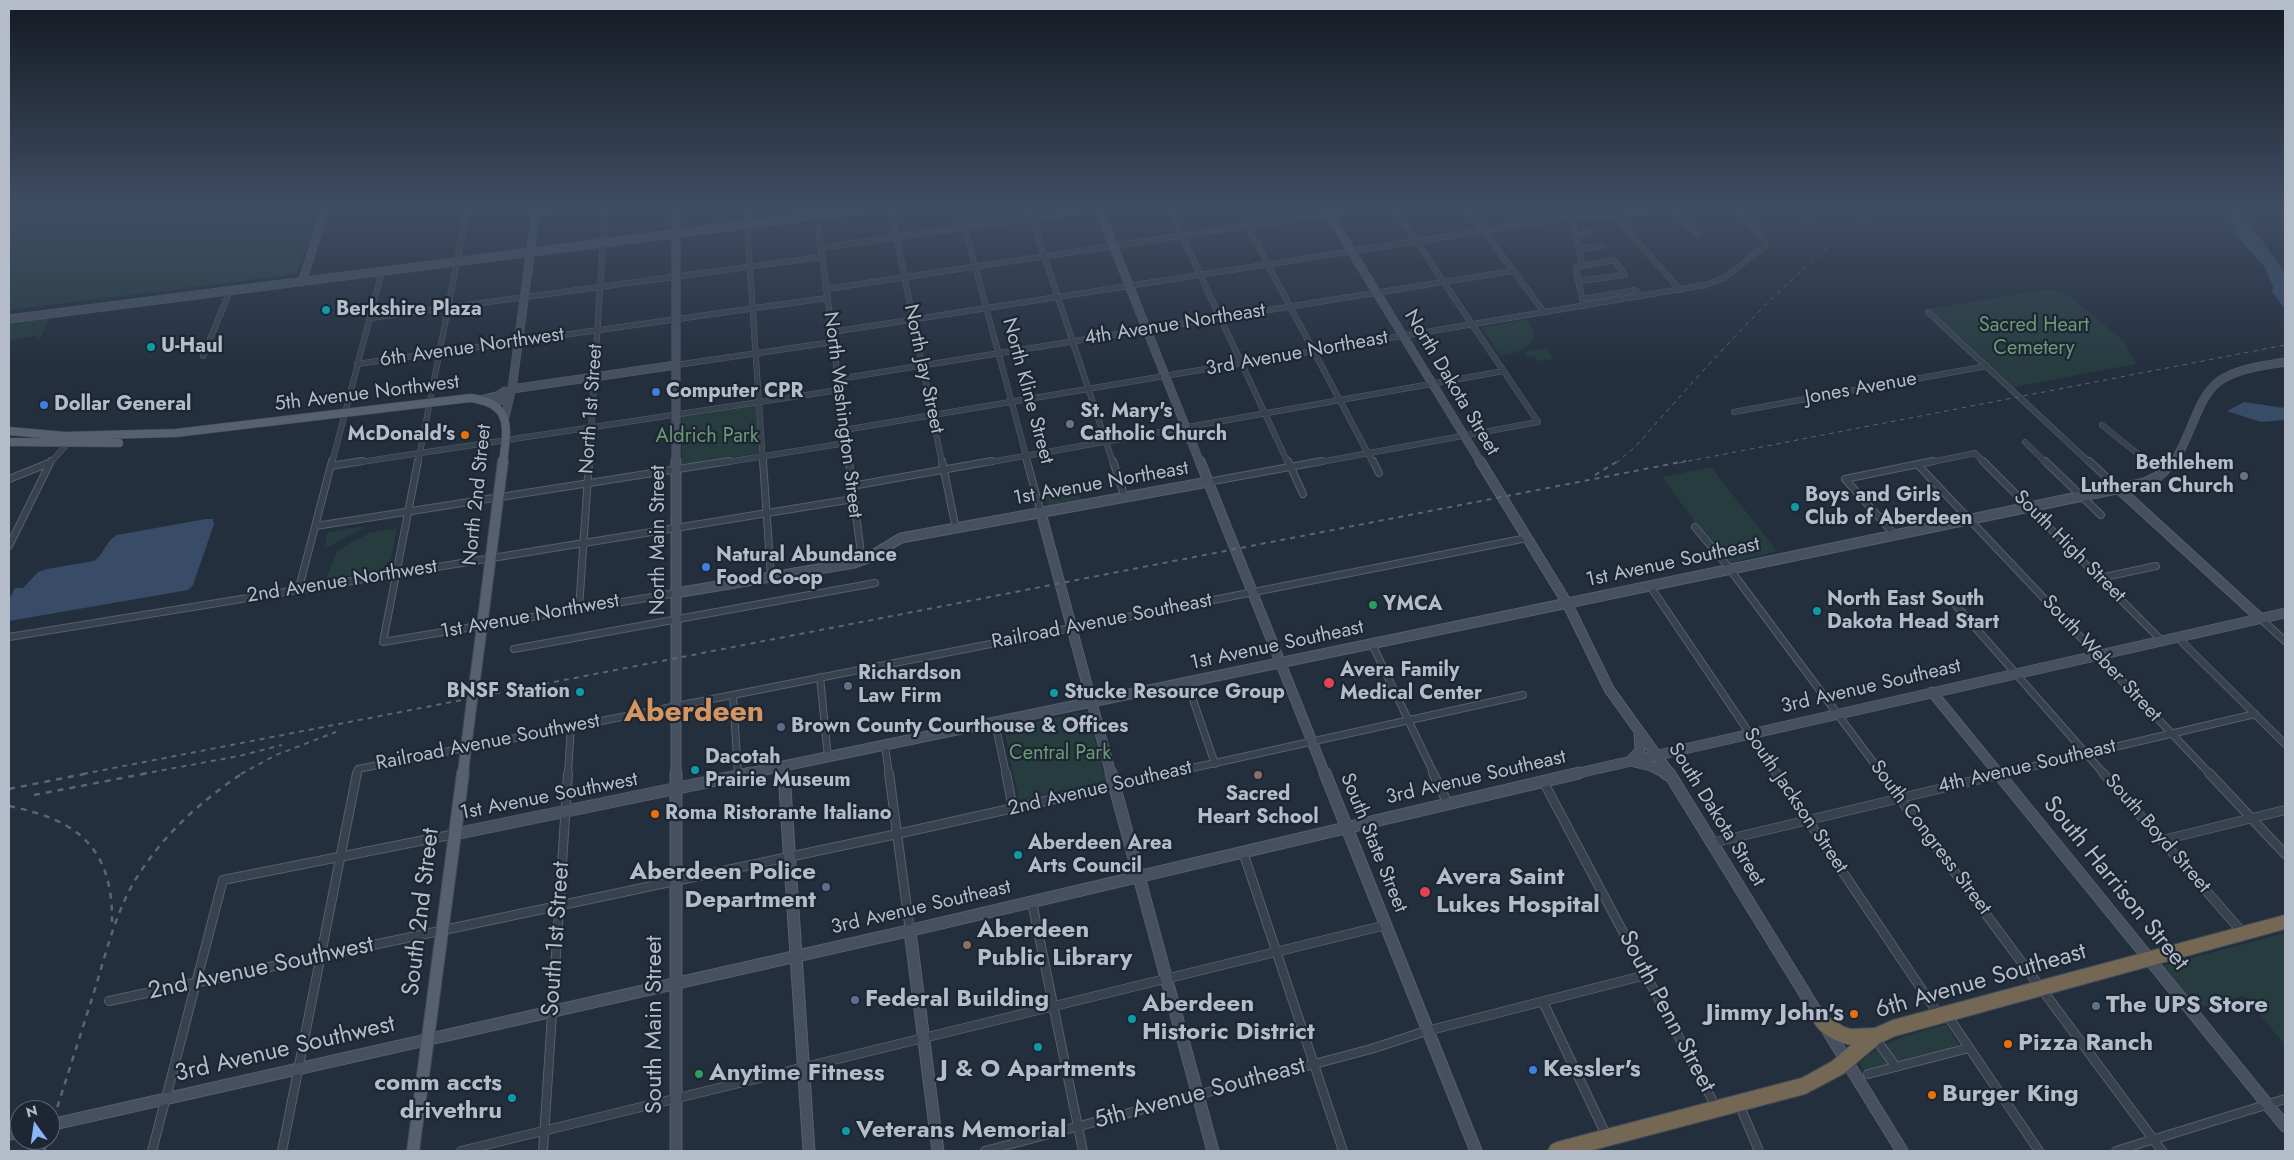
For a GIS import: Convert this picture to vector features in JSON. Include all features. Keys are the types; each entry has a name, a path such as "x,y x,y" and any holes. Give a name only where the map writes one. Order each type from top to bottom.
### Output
{"highway":[{"name":"6th Avenue Southeast","path":"1556,1151 1804,1086 1824,1076 1874,1036 1893,1028 2285,922"},
{"path":"1821,1020 1832,1031 1844,1036 1874,1036"}],"main road":[{"name":"5th Avenue Northwest","path":"9,442 178,438 461,398 480,400 494,405"},
{"name":"North 2nd Street","path":"475,679 506,440 505,417 494,405"},
{"name":"5th Avenue Northwest","path":"9,431 71,440"},
{"name":"South 2nd Street","path":"413,1151 475,679"}],"street":[{"path":"302,282 308,264"},
{"path":"9,319 439,264"},
{"path":"396,573 457,264"},
{"path":"505,417 512,390 529,264"},
{"name":"North 1st Street","path":"579,609 603,264"},
{"name":"North Main Street","path":"676,264 676,660"},
{"path":"370,318 770,264"},
{"name":"North Washington Street","path":"822,264 862,561"},
{"name":"North Jay Street","path":"902,264 956,528"},
{"path":"826,289 988,264"},
{"path":"1047,264 1125,498"},
{"path":"1121,264 1235,548"},
{"path":"1195,264 1303,494"},
{"path":"832,332 1274,264"},
{"name":"North Dakota Street","path":"1359,264 1501,497"},
{"path":"852,486 1504,371 1431,264"},
{"path":"1507,264 1544,312"},
{"path":"1584,306 1577,267 1588,264"},
{"path":"1579,281 1625,274 1617,264"},
{"path":"1657,264 1680,290"},
{"name":"3rd Avenue Northeast","path":"844,430 1704,286 1724,278 1741,264"},
{"path":"1268,265 1379,473"},
{"name":"North Kline Street","path":"975,266 1213,1151"},
{"path":"750,267 771,577"},
{"path":"299,588 382,271"},
{"name":"4th Avenue Northeast","path":"838,379 1512,271"},
{"path":"1583,299 1635,290 1641,296"},
{"path":"203,356 230,291"},
{"name":"6th Avenue Northwest","path":"357,364 827,298"},
{"path":"1928,312 2285,642"},
{"path":"480,400 529,387 833,342"},
{"path":"2102,425 2140,457 2165,472 2180,455 2207,396 2217,382 2240,371 2285,362"},
{"name":"Jones Avenue","path":"1734,412 1987,366"},
{"name":"1st Avenue Northeast","path":"676,593 862,561 896,540 956,528 1538,422 1504,371"},
{"name":"North 2nd Street","path":"494,405 512,390"},
{"path":"331,466 839,390"},
{"path":"9,546 50,462 71,440"},
{"path":"316,526 846,442"},
{"path":"2025,442 2101,515"},
{"name":"South High Street","path":"1918,465 1975,453 2162,641"},
{"path":"9,479 50,462"},
{"path":"1894,534 1845,479 1918,465"},
{"name":"South Weber Street","path":"1918,465 2285,854"},
{"name":"1st Avenue Southeast","path":"676,789 1894,534 2120,489 2145,483 2165,472"},
{"name":"South Dakota Street","path":"1501,497 1567,603 1603,678 1658,754 1902,1151"},
{"name":"2nd Avenue Northwest","path":"9,637 299,588 853,499"},
{"name":"South Congress Street","path":"1695,527 1729,569 1837,713 2162,1151"},
{"name":"Railroad Avenue Southeast","path":"676,706 1526,538"},
{"name":"South State Street","path":"1235,548 1476,1151"},
{"path":"2100,578 2156,566"},
{"name":"1st Avenue Northwest","path":"396,573 383,642 676,593"},
{"path":"514,649 875,583"},
{"name":"South Jackson Street","path":"1650,586 1808,819 2039,1151"},
{"name":"South Boyd Street","path":"1952,601 2243,933"},
{"name":"3rd Avenue Southeast","path":"676,983 1140,877 1749,733 2285,614"},
{"path":"2178,638 2285,744"},
{"path":"1372,644 1448,804"},
{"name":"South Main Street","path":"676,660 676,1151"},
{"path":"820,677 828,758"},
{"path":"1187,682 1215,764"},
{"name":"South Harrison Street","path":"1932,692 2285,1126"},
{"path":"733,695 738,776"},
{"name":"2nd Avenue Southeast","path":"676,881 1013,809 1523,695"},
{"name":"Railroad Avenue Southwest","path":"340,857 358,769 676,706"},
{"name":"4th Avenue Southeast","path":"1712,843 2255,714"},
{"path":"995,723 1013,809"},
{"name":"South 1st Street","path":"543,1151 571,727"},
{"path":"1629,761 1640,751 1642,743 1637,727"},
{"path":"885,746 938,1151"},
{"path":"1629,761 1651,766 1672,778"},
{"path":"784,767 809,1151"},
{"name":"South Penn Street","path":"1543,782 1718,1110"},
{"name":"1st Avenue Southwest","path":"196,983 223,880 676,789"},
{"path":"2163,840 2285,810"},
{"path":"1243,852 1343,1151"},
{"path":"282,1151 340,857"},
{"name":"2nd Avenue Southwest","path":"109,1001 676,881"},
{"path":"1032,902 1083,1151"},
{"path":"461,1151 923,1040 1386,925"},
{"name":"5th Avenue Southeast","path":"985,1151 1314,1064 1428,1030 1646,975"},
{"path":"152,1151 196,983"},
{"name":"3rd Avenue Southwest","path":"60,1123 676,983"},
{"path":"1543,1002 1608,1138"},
{"path":"1874,1036 1896,1067"},
{"path":"1868,1074 1969,1048"},
{"path":"2116,1151 2285,1099"},
{"name":"South Penn Street","path":"1739,1104 1759,1151"}],"green space":[{"path":"9,264 300,264 297,274 9,310"},
{"name":"Sacred Heart Cemetery","path":"2050,289 2070,297 2124,341 2136,364 2014,387 1929,309"},
{"path":"50,316 41,337 36,338 37,335 9,341 9,321"},
{"path":"1527,320 1534,332 1534,339 1523,349 1501,356 1482,329 1484,327"},
{"path":"1547,348 1553,359 1537,361 1534,356 1527,357 1524,352"},
{"name":"Aldrich Park","path":"756,405 759,453 682,466 682,416"},
{"path":"1711,467 1777,551 1726,564 1662,477"},
{"path":"1049,489 1051,495 1078,490 1081,500 1048,506 1043,490"},
{"path":"366,526 324,549 328,532"},
{"path":"397,528 391,559 379,571 326,579 337,551 369,533"},
{"name":"Central Park","path":"1087,711 1106,781 1019,800 1004,729"},
{"path":"2285,933 2285,1045 2244,996 2197,1008 2162,966"},
{"path":"1946,1025 1962,1049 1868,1074 1859,1063 1879,1048 1900,1038"}],"water":[{"path":"2262,264 2279,264 2285,273 2285,309 2272,291 2273,287"},
{"path":"2244,402 2285,408 2285,420 2261,422 2227,411"},
{"path":"213,519 214,524 193,585 188,590 9,621 9,600 15,588 23,588 38,572 94,561 117,535"}],"railway":[{"path":"1616,463 1634,448 1749,322 1809,264"},
{"path":"1679,463 2285,345"},
{"path":"1595,475 1618,461"},
{"path":"83,774 1686,461"},
{"path":"241,774 276,755 336,732"},
{"path":"142,774 239,756 282,745"},
{"path":"9,789 89,773"},
{"path":"34,795 148,773"},
{"path":"60,1100 112,934 121,908 134,882 169,835 196,808 243,773"},
{"path":"9,806 54,820 72,829 87,842 98,856 106,875 111,896 112,922"}],"place":[{"name":"Berkshire Plaza","path":"326,310"},
{"name":"U-Haul","path":"151,347"},
{"name":"Computer CPR","path":"656,392"},
{"name":"Dollar General","path":"44,405"},
{"name":"St. Mary's Catholic Church","path":"1070,424"},
{"name":"McDonald's","path":"465,435"},
{"name":"Bethlehem Lutheran Church","path":"2244,476"},
{"name":"Boys and Girls Club of Aberdeen","path":"1795,507"},
{"name":"Natural Abundance Food Co-op","path":"706,567"},
{"name":"YMCA","path":"1373,605"},
{"name":"North East South Dakota Head Start","path":"1817,611"},
{"name":"Avera Family Medical Center","path":"1329,683"},
{"name":"Richardson Law Firm","path":"848,686"},
{"name":"BNSF Station","path":"580,692"},
{"name":"Stucke Resource Group","path":"1054,693"},
{"name":"Brown County Courthouse & Offices","path":"781,727"},
{"name":"Dacotah Prairie Museum","path":"695,770"},
{"name":"Sacred Heart School","path":"1258,775"},
{"name":"Roma Ristorante Italiano","path":"655,814"},
{"name":"Aberdeen Area Arts Council","path":"1018,855"},
{"name":"Aberdeen Police Department","path":"826,887"},
{"name":"Avera Saint Lukes Hospital","path":"1425,892"},
{"name":"Aberdeen Public Library","path":"967,945"},
{"name":"Federal Building","path":"855,1000"},
{"name":"The UPS Store","path":"2096,1006"},
{"name":"Jimmy John's","path":"1854,1014"},
{"name":"Aberdeen Historic District","path":"1132,1019"},
{"name":"Pizza Ranch","path":"2008,1044"},
{"name":"J & O Apartments","path":"1038,1047"},
{"name":"Kessler's","path":"1533,1070"},
{"name":"Anytime Fitness","path":"699,1074"},
{"name":"Burger King","path":"1932,1095"},
{"name":"comm accts drivethru","path":"512,1098"},
{"name":"Veterans Memorial","path":"846,1131"}],"district":[{"name":"Aberdeen","path":"694,714"}]}
